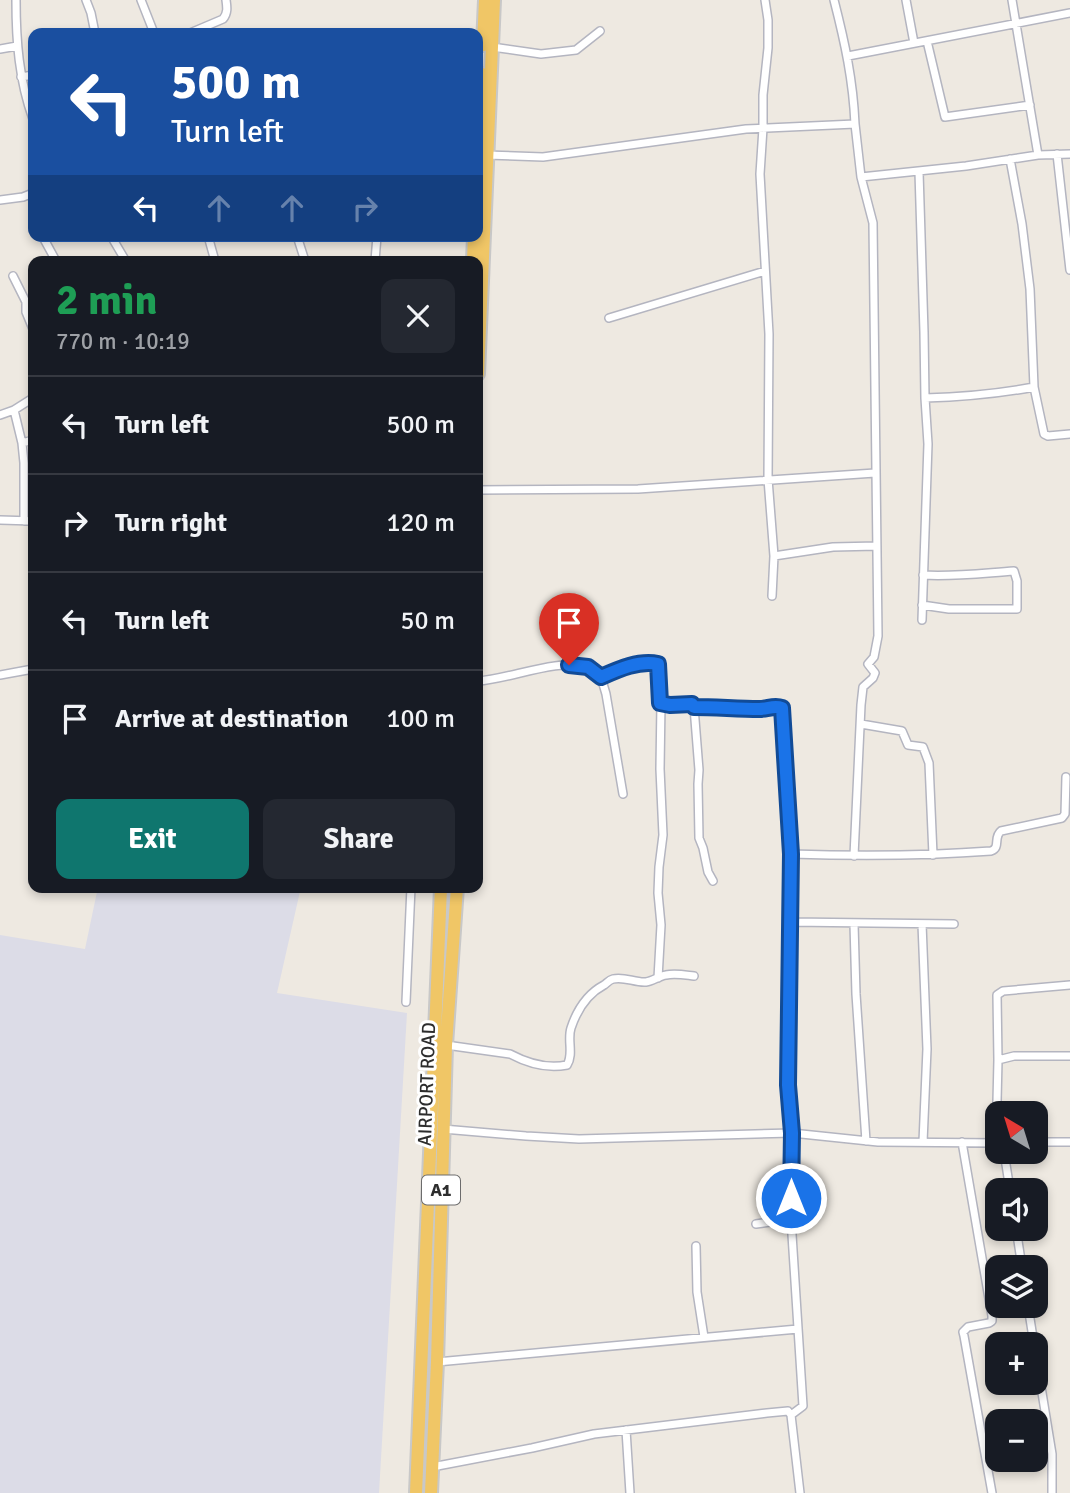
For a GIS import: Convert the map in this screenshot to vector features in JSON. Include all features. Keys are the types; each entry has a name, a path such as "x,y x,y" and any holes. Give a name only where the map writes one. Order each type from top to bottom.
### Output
{"highway":[{"path":"483,29 485,0"},
{"path":"483,133 494,0"},
{"name":"AIRPORT ROAD","path":"416,1493 441,893"},
{"name":"AIRPORT ROAD","path":"431,1493 446,1045 457,893"}],"street":[{"path":"16,0 17,46 28,106"},
{"path":"86,0 93,28"},
{"path":"141,0 152,28"},
{"path":"202,28 226,16 226,0"},
{"path":"765,0 768,48 760,174 769,334 768,479 774,556 772,596"},
{"path":"834,0 848,56 861,177 873,223 878,636 874,657 868,664 875,673 863,687 861,705 854,856"},
{"path":"906,0 915,43"},
{"path":"1012,0 1038,155"},
{"path":"848,56 1070,13"},
{"path":"491,47 541,54 566,52 576,50 600,31"},
{"path":"927,41 945,117 1030,105"},
{"path":"0,50 17,46"},
{"path":"21,77 28,76"},
{"path":"483,155 543,157 763,128 855,124"},
{"path":"1057,154 1070,270"},
{"path":"861,177 919,172 1038,155 1070,154"},
{"path":"1010,159 1030,289 1034,387 1044,434 1070,434"},
{"path":"919,172 925,398 929,443 922,620"},
{"path":"0,200 28,195"},
{"path":"609,318 765,271"},
{"path":"13,276 28,306"},
{"path":"925,398 1000,394 1034,387"},
{"path":"0,415 28,401"},
{"path":"14,410 24,463 24,521"},
{"path":"22,443 28,441"},
{"path":"483,490 638,489 875,473"},
{"path":"0,520 28,521"},
{"path":"774,556 833,547 877,546"},
{"path":"922,605 949,609 1017,608 1017,581 1014,571 958,576 923,575"},
{"path":"601,677 630,666 649,662 658,664 663,835 658,893 661,925 658,978"},
{"path":"483,681 569,665 588,667 601,677 623,794"},
{"path":"0,675 28,670"},
{"path":"660,703 692,704 694,707 782,708 791,854 788,1085 792,1133 791,1219 803,1406 791,1415"},
{"path":"694,707 699,770 699,838 713,881"},
{"path":"861,724 902,732 908,745 923,747 929,763 933,855"},
{"path":"791,854 933,855 991,851 997,847 1000,831 1062,818 1065,814 1066,776"},
{"path":"406,1002 411,893"},
{"path":"791,922 954,925"},
{"path":"854,924 866,1141"},
{"path":"922,924 927,1049 923,1142"},
{"path":"446,1045 510,1054 540,1066 567,1065 570,1062 572,1024 582,1003 594,990 613,979 643,983 666,975 694,976"},
{"path":"998,1101 997,995 1003,992 1070,985"},
{"path":"999,1060 1014,1056 1070,1056"},
{"path":"443,1129 579,1139 792,1133 866,1141 985,1143"},
{"path":"962,1142 992,1316 989,1323 968,1327 963,1332 992,1493"},
{"path":"1048,1142 1070,1142"},
{"path":"756,1224 791,1219"},
{"path":"696,1246 697,1292 704,1337"},
{"path":"437,1362 798,1329"},
{"path":"1042,1395 1052,1454 1052,1493"},
{"path":"432,1467 594,1434 788,1411 791,1415 800,1493"},
{"path":"626,1430 630,1493"}],"shaded area":[{"path":"97,893 300,893 277,993 407,1013 379,1493 0,1493 0,935 85,949"}],"route":[{"path":"569,665 588,667 601,677 630,666 649,662 658,664 660,703 692,704 694,707 782,708 791,854 788,1085 792,1133 791,1198"}]}
